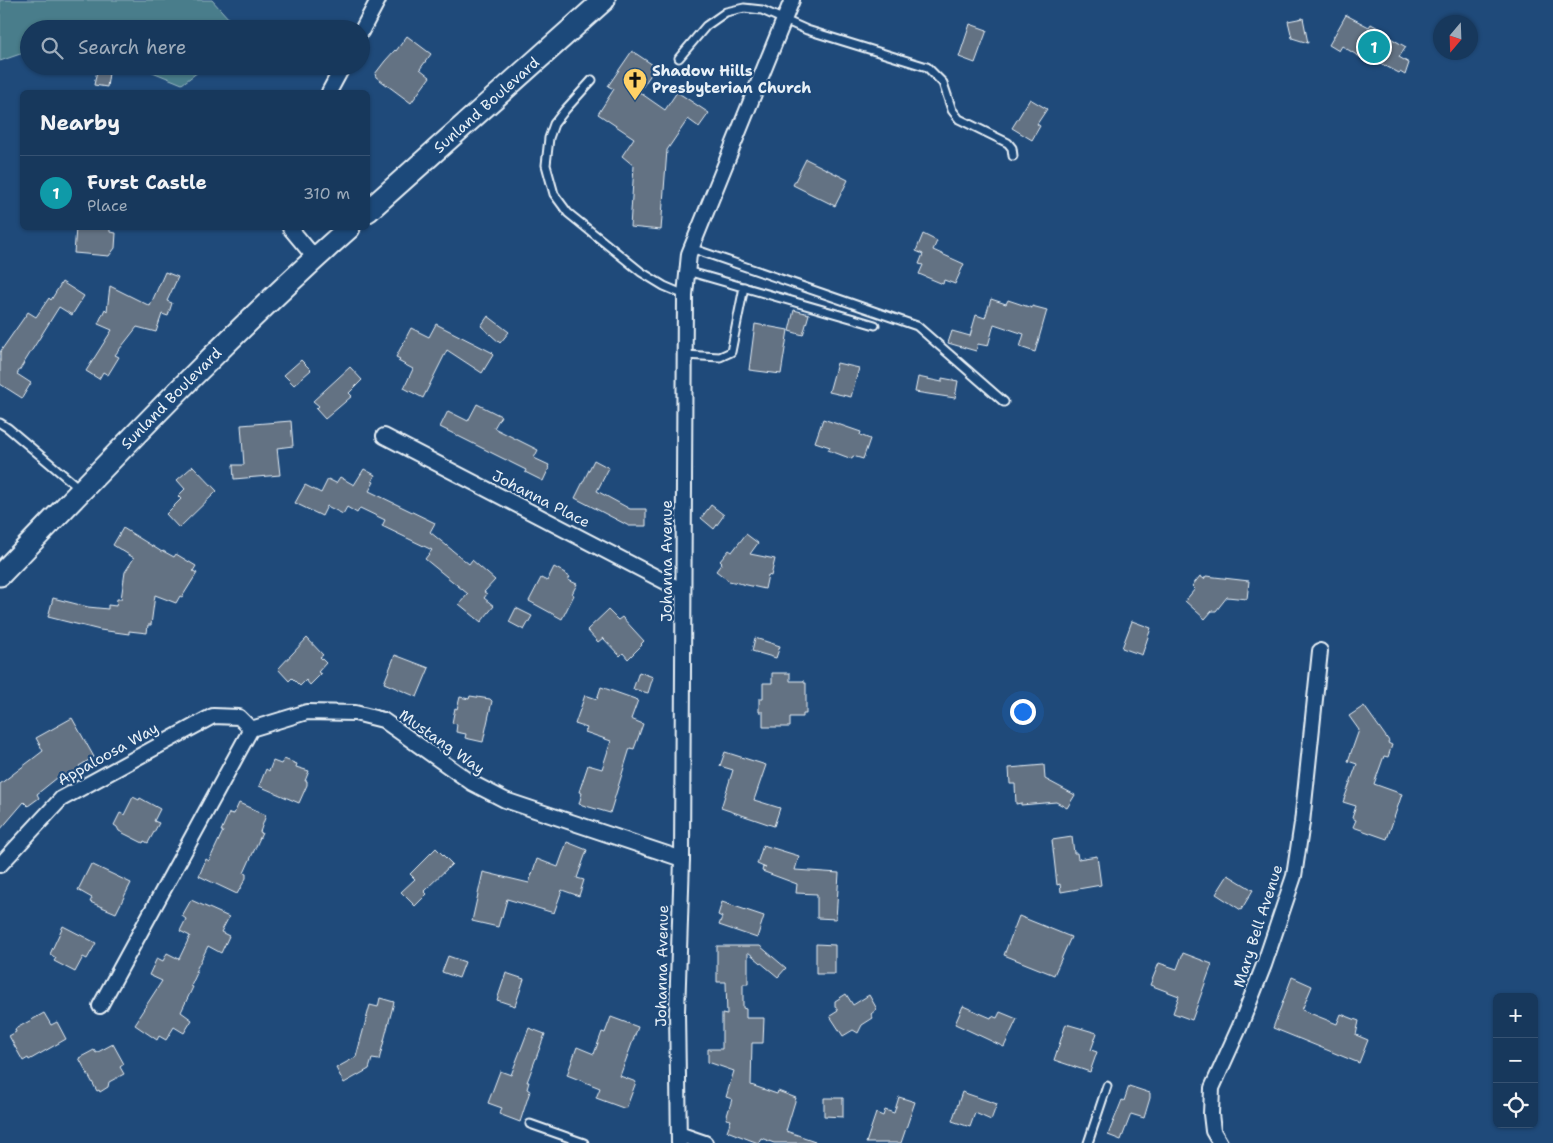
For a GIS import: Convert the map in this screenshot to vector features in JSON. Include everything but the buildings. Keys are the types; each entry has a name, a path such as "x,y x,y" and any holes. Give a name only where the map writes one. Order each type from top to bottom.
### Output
{"main road":[{"name":"Sunland Boulevard","path":"370,209 604,0"},
{"name":"Sunland Boulevard","path":"0,575 214,354 347,230"}],"street":[{"path":"367,20 378,0"},
{"name":"Johanna Avenue","path":"679,1138 677,1012 682,859 684,355 688,254 792,0"},
{"path":"330,90 338,75"},
{"path":"292,230 315,258"},
{"name":"Johanna Place","path":"384,436 683,591"},
{"name":"Mary Bell Avenue","path":"1220,1143 1214,1131 1211,1114 1212,1088 1240,1026 1264,965 1294,876 1302,823 1320,651"},
{"name":"Mustang Way","path":"251,729 307,712 355,713 383,720 472,783 504,800 682,859"},
{"name":"Appaloosa Way","path":"0,865 61,799 169,739 213,716 239,717 251,729"},
{"path":"100,1006 251,729"},
{"path":"679,1138 706,1143"}],"lane":[{"path":"679,58 706,26 726,12 744,8 762,10 809,30 927,67 943,83 952,110 959,119 1008,143 1012,148 1013,156"},
{"path":"592,80 554,124 549,138 546,165 554,194 568,213 640,272 664,286 685,295"},
{"path":"691,248 917,326 1004,402"},
{"path":"687,271 875,325"},
{"path":"684,355 720,356 731,352 744,287"},
{"path":"0,423 82,491"},
{"path":"1088,1143 1107,1086"},
{"path":"530,1124 584,1143"}],"green space":[{"path":"0,0 212,0 230,20 20,20 20,54 0,61"},
{"path":"160,75 194,75 182,84"}],"place":[{"name":"Furst Castle","path":"1374,47"},
{"name":"Shadow Hills Presbyterian Church","path":"635,101"}]}
